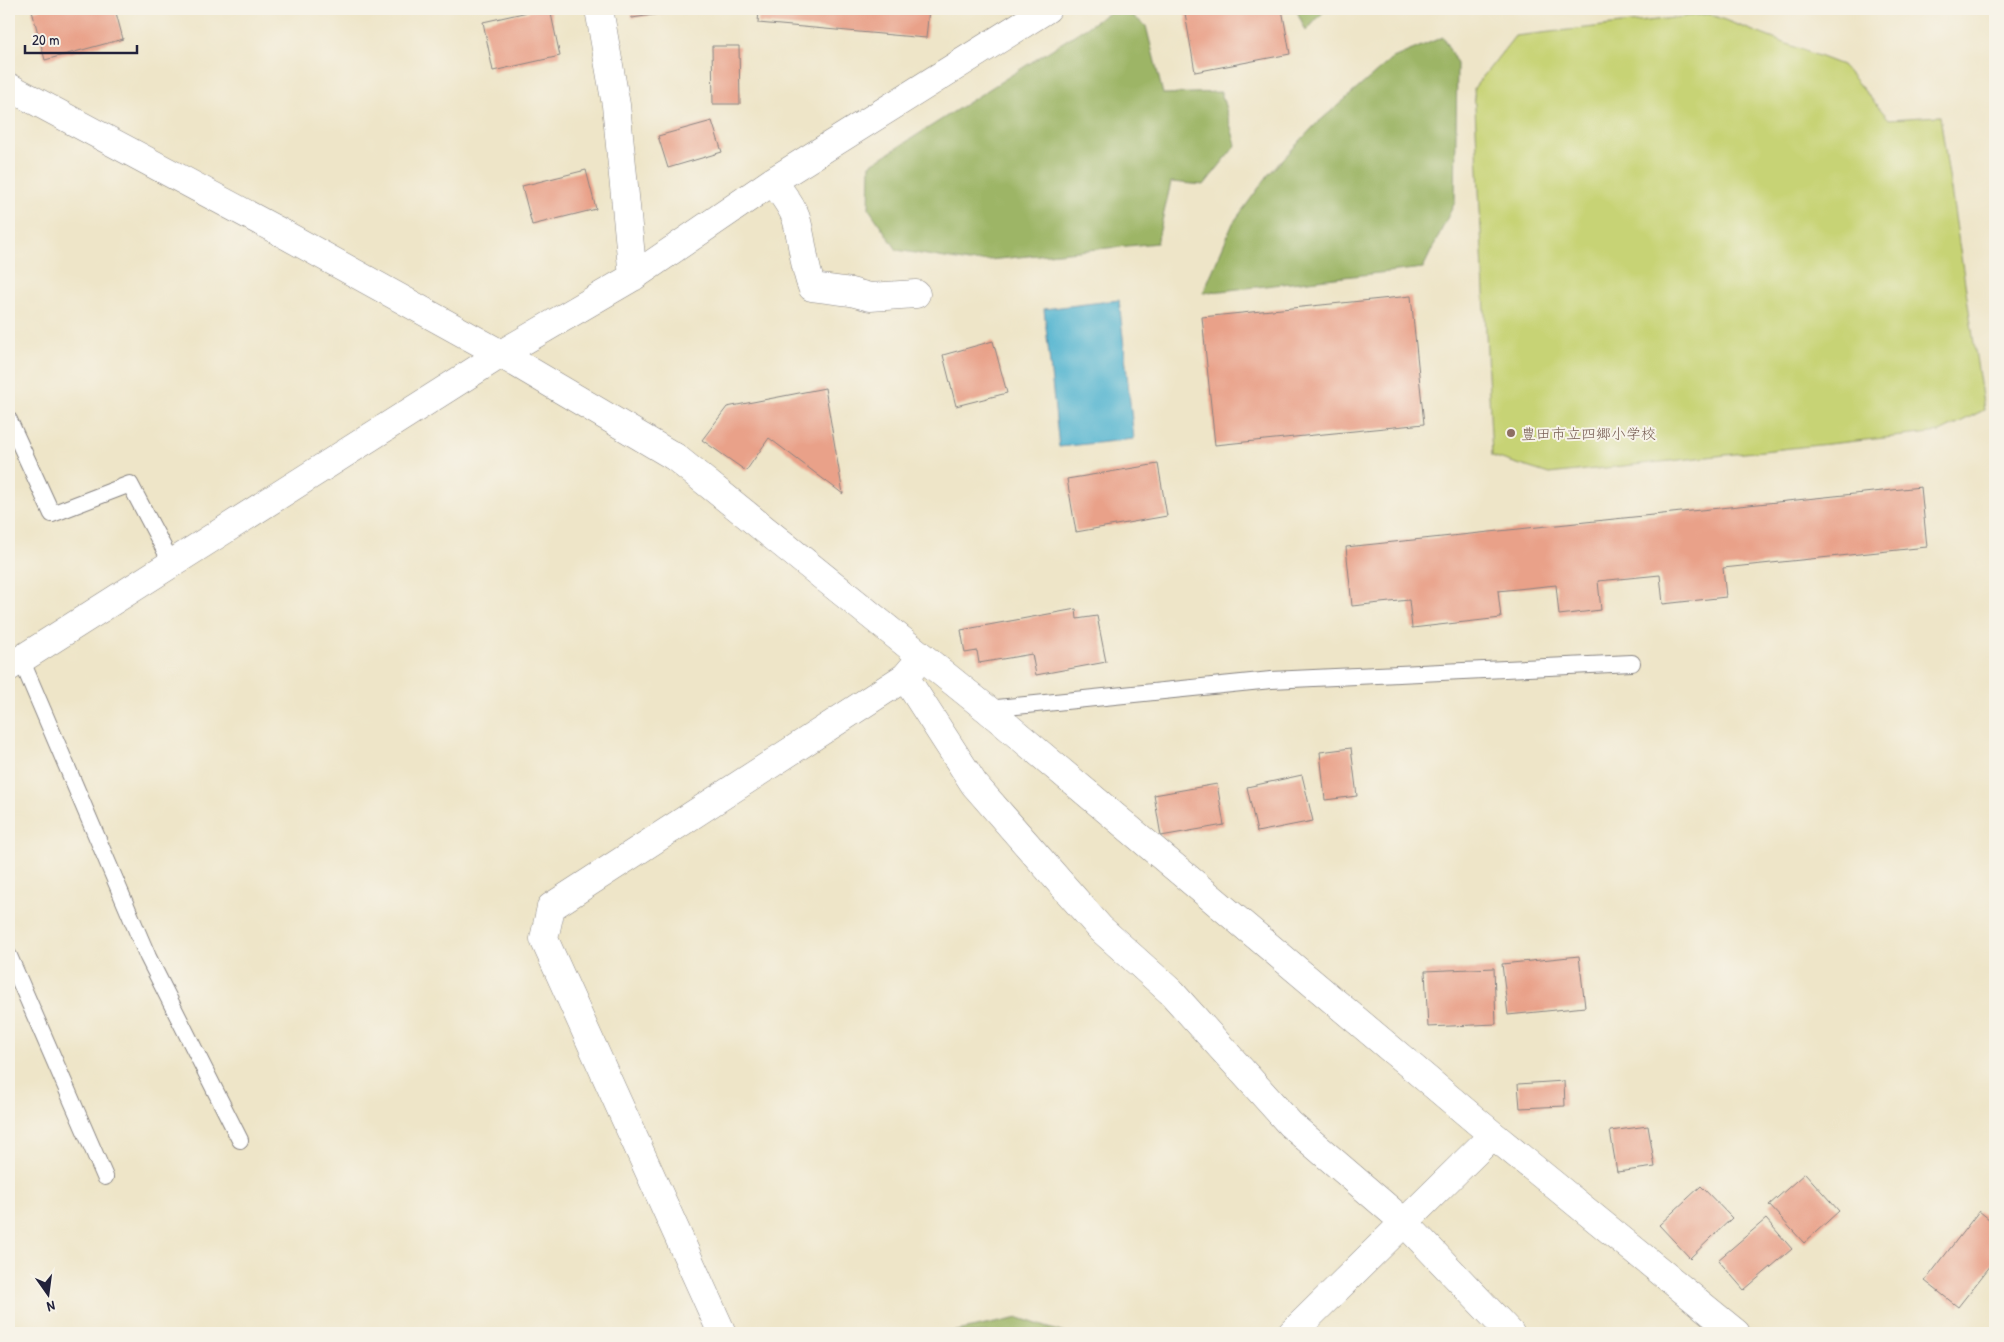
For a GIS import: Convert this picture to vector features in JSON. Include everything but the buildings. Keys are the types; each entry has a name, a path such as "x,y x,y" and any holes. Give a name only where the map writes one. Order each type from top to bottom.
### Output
{"street":[{"path":"599,9 616,105 632,277"},
{"path":"15,663 501,354 632,277 773,182 1047,9"},
{"path":"9,86 284,234 501,354 675,457 913,668 986,709 1493,1135 1736,1333"},
{"path":"773,182 787,200 796,218 805,270 812,287 851,292 870,297 916,294"},
{"path":"913,668 974,784 1100,928 1171,992 1290,1124 1404,1222 1510,1333"},
{"path":"722,1333 544,939 551,907 913,668"},
{"path":"1292,1333 1493,1135"}],"lane":[{"path":"9,420 52,514 130,484 172,562"},
{"path":"15,663 148,957 240,1140"},
{"path":"986,709 1271,680 1632,663"},
{"path":"9,956 105,1177"}],"green space":[{"path":"1115,9 1124,9 1146,26 1163,94 1221,92 1236,145 1204,185 1171,182 1157,243 969,262 897,250 869,209 870,165"},
{"path":"1296,9 1326,9 1306,31"},
{"path":"1709,14 1842,65 1889,119 1940,116 1984,410 1940,432 1549,474 1492,456 1474,88 1515,36"},
{"path":"1443,37 1457,64 1455,202 1423,268 1203,293 1233,223 1269,174 1315,125 1393,58"},
{"path":"1019,1318 1064,1333 947,1333"}],"water":[{"path":"1119,300 1134,439 1059,447 1044,309"}],"place":[{"name":"豊田市立四郷小学校","path":"1511,433"}]}
